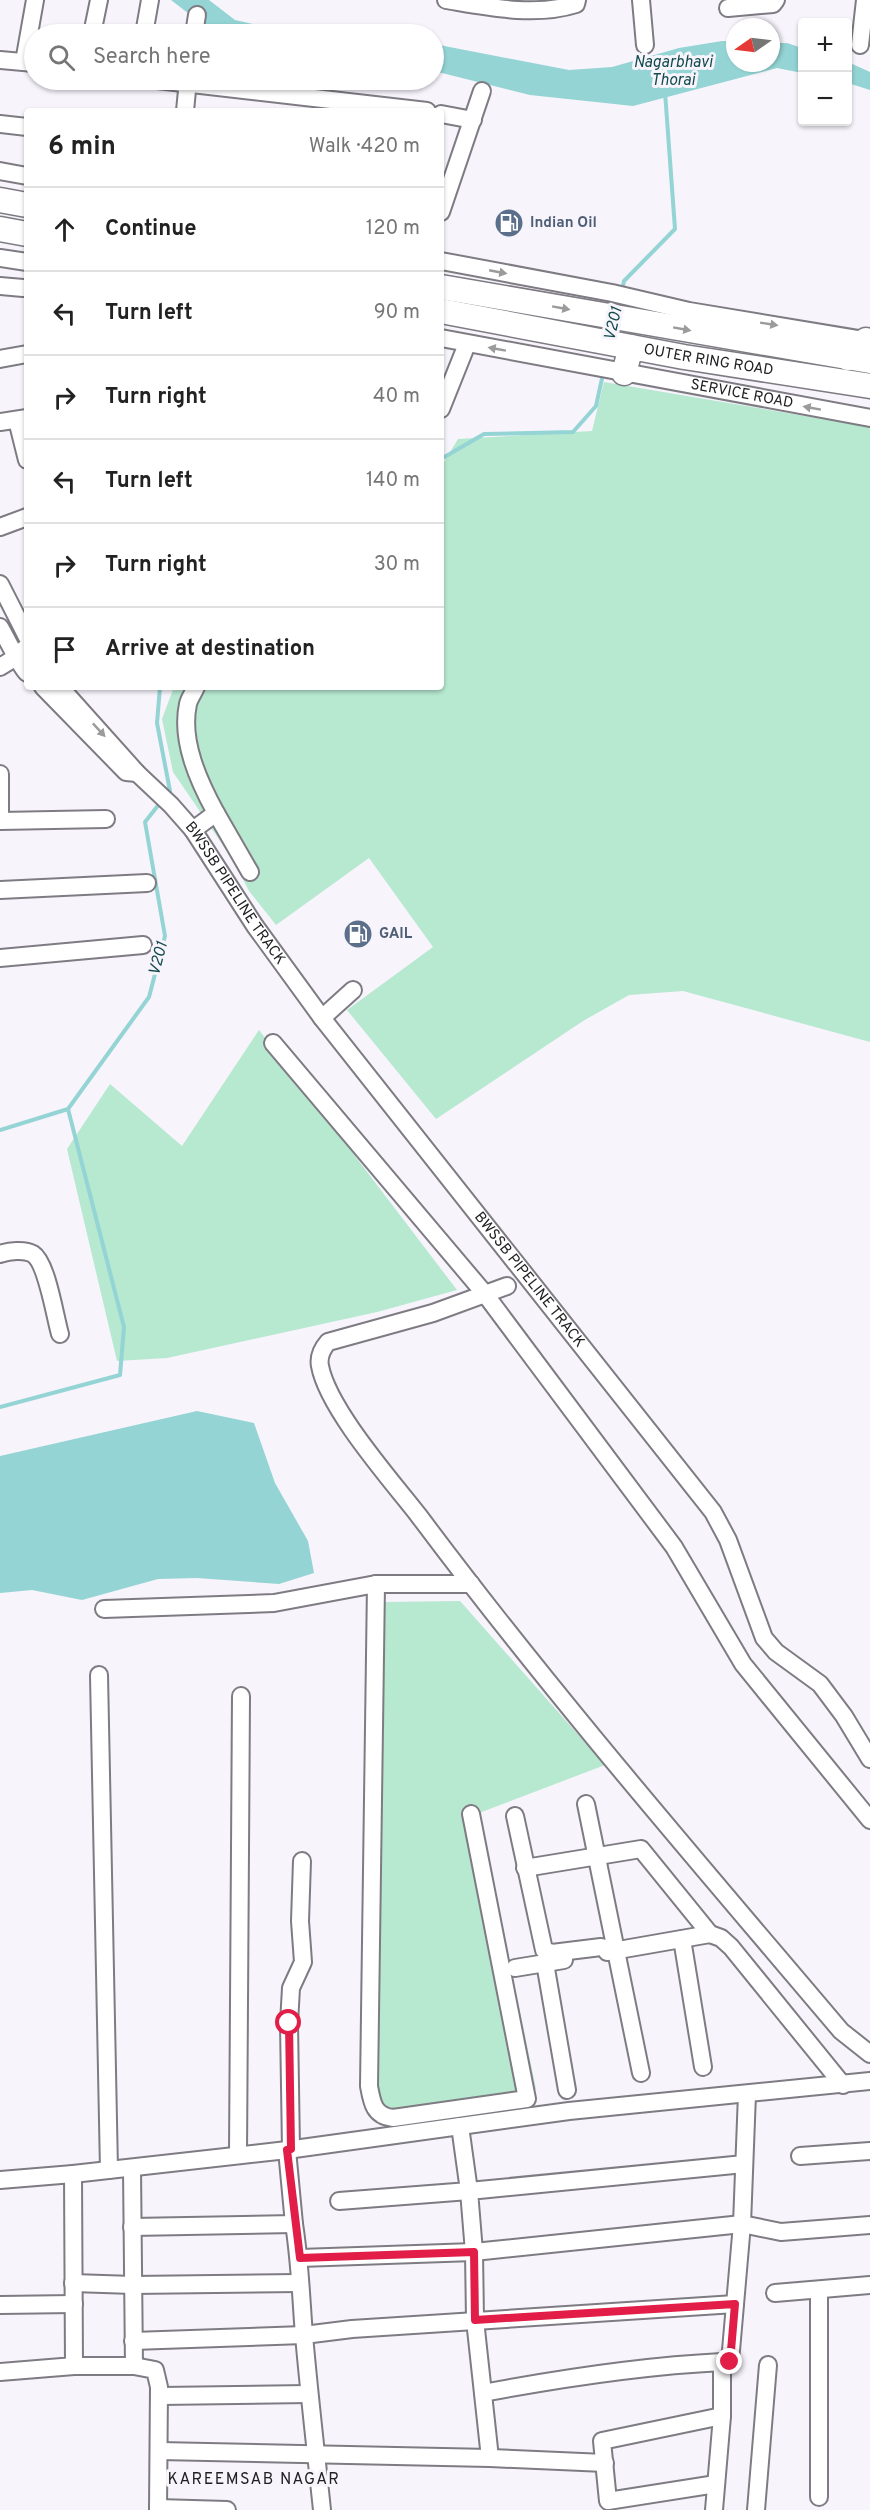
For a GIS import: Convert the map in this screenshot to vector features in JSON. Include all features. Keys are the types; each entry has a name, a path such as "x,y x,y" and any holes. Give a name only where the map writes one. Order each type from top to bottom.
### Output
{"highway":[{"path":"0,200 24,204"},
{"path":"0,229 24,233"},
{"name":"OUTER RING ROAD","path":"444,287 618,307 864,350"},
{"name":"OUTER RING ROAD","path":"444,312 617,345 870,386"},
{"path":"617,345 619,372"}],"street":[{"path":"33,24 35,0"},
{"path":"94,24 99,0"},
{"path":"146,24 150,0"},
{"path":"446,0 496,9 547,9 576,4 577,0"},
{"path":"641,0 645,45"},
{"path":"728,8 774,4 776,0"},
{"path":"860,45 865,0"},
{"path":"196,24 197,15"},
{"path":"0,60 24,62"},
{"path":"185,108 186,90"},
{"path":"258,90 400,108"},
{"path":"444,196 447,180 473,120 482,91"},
{"path":"444,115 473,120"},
{"path":"0,124 24,127"},
{"path":"0,171 24,175"},
{"path":"0,258 24,262"},
{"path":"444,262 618,307"},
{"path":"0,286 23,288"},
{"path":"444,339 467,344 444,402"},
{"name":"SERVICE ROAD","path":"467,344 870,418"},
{"path":"0,359 24,355"},
{"path":"0,422 22,419 24,435"},
{"path":"0,527 24,519"},
{"path":"0,584 24,631"},
{"path":"0,627 24,654"},
{"path":"0,667 24,654"},
{"path":"24,654 21,668 24,670"},
{"path":"46,690 126,772 137,773"},
{"path":"63,690 137,773"},
{"path":"195,690 188,704 190,748 194,768 216,813 250,872"},
{"name":"BWSSB PIPELINE TRACK","path":"137,773 171,805 193,830 255,926 322,1018 713,1512 729,1539 764,1638 784,1659 820,1684 844,1716 870,1759"},
{"path":"0,774 0,821 106,819"},
{"path":"193,830 216,813"},
{"path":"0,890 147,883"},
{"path":"0,958 143,945"},
{"path":"322,1018 353,990"},
{"path":"273,1043 485,1294 674,1547 743,1664 870,1821"},
{"path":"0,1254 21,1251 33,1254 42,1266 60,1334"},
{"path":"507,1286 433,1313 328,1341 321,1349 319,1359 325,1381 341,1412 532,1664 841,2031 870,2054"},
{"path":"104,1609 274,1603 376,1584 471,1584"},
{"path":"376,1584 369,2086 372,2103 383,2117 393,2118 527,2099 471,1814"},
{"path":"99,1675 109,2170"},
{"path":"238,2155 241,1696"},
{"path":"586,1804 641,2073"},
{"path":"515,1816 544,1950 552,1953 601,1947 616,1951"},
{"path":"525,1868 641,1849 710,1934"},
{"path":"302,1861 300,1921 303,1962 291,1988 289,2023 289,2149 294,2224 300,2258 299,2283 309,2394 322,2510"},
{"path":"515,1968 710,1934 721,1938 731,1947 843,2085"},
{"path":"682,1939 703,2067"},
{"path":"545,1963 567,2090"},
{"path":"0,2180 132,2168 289,2149 569,2111 870,2081"},
{"path":"483,2393 575,2375 670,2365 730,2362 742,2224 747,2094"},
{"path":"460,2126 469,2191 474,2252 475,2320 490,2458"},
{"path":"800,2156 870,2151"},
{"path":"339,2201 469,2191 744,2164"},
{"path":"132,2168 134,2366"},
{"path":"73,2174 74,2366"},
{"path":"132,2227 294,2224"},
{"path":"300,2258 474,2252 742,2224 781,2232 870,2225"},
{"path":"74,2283 133,2285 299,2283"},
{"path":"775,2293 870,2285"},
{"path":"819,2290 819,2497"},
{"path":"0,2305 74,2304"},
{"path":"134,2342 304,2335 475,2320 735,2304"},
{"path":"714,2510 722,2416 722,2362"},
{"path":"756,2510 768,2365"},
{"path":"0,2372 74,2366 134,2366 155,2370 159,2396 158,2509 227,2510"},
{"path":"159,2396 309,2394"},
{"path":"716,2484 609,2500 602,2441 722,2416"},
{"path":"159,2451 490,2458 605,2463"}],"green space":[{"path":"604,382 870,427 870,1042 683,991 629,995 583,1021 436,1119 347,1010 433,947 369,858 276,925 249,891 233,860 173,772 162,719 173,690 444,690 444,462 458,439 592,431"},
{"path":"259,1030 457,1290 377,1312 167,1358 117,1361 67,1149 110,1084 182,1146"},
{"path":"460,1601 605,1765 479,1813 536,2089 388,2112 376,2101 385,1602"}],"water":[{"path":"171,0 209,0 235,20 253,24 202,24"},
{"name":"Nagarbhavi Thorai","path":"726,41 726,72 762,72 633,106 530,95 444,74 444,46 569,70 612,67 679,48"},
{"name":"Nagarbhavi Thorai","path":"780,43 798,47 798,72 780,69"},
{"path":"852,64 870,72 870,90 852,84"},
{"path":"197,1411 254,1423 275,1483 308,1541 314,1573 279,1584 197,1578 158,1579 82,1600 32,1590 0,1593 0,1456"}],"waterway":[{"name":"V201","path":"622,291 624,281 675,229 665,92"},
{"name":"V201","path":"444,457 484,434 573,432 596,406 603,374"},
{"name":"V201","path":"160,690 157,723 170,791 167,795"},
{"name":"V201","path":"0,1130 68,1109 149,997 165,936 145,822 160,803"},
{"path":"0,1407 120,1375 124,1327 68,1109"}],"place":[{"name":"Indian Oil","path":"509,223"},
{"name":"GAIL","path":"358,934"}],"district":[{"name":"KAREEMSAB NAGAR","path":"254,2480"}],"route":[{"path":"289,2023 292,2106 291,2149 287,2150 294,2224 300,2258 474,2252 475,2320 735,2304 730,2362"}]}
